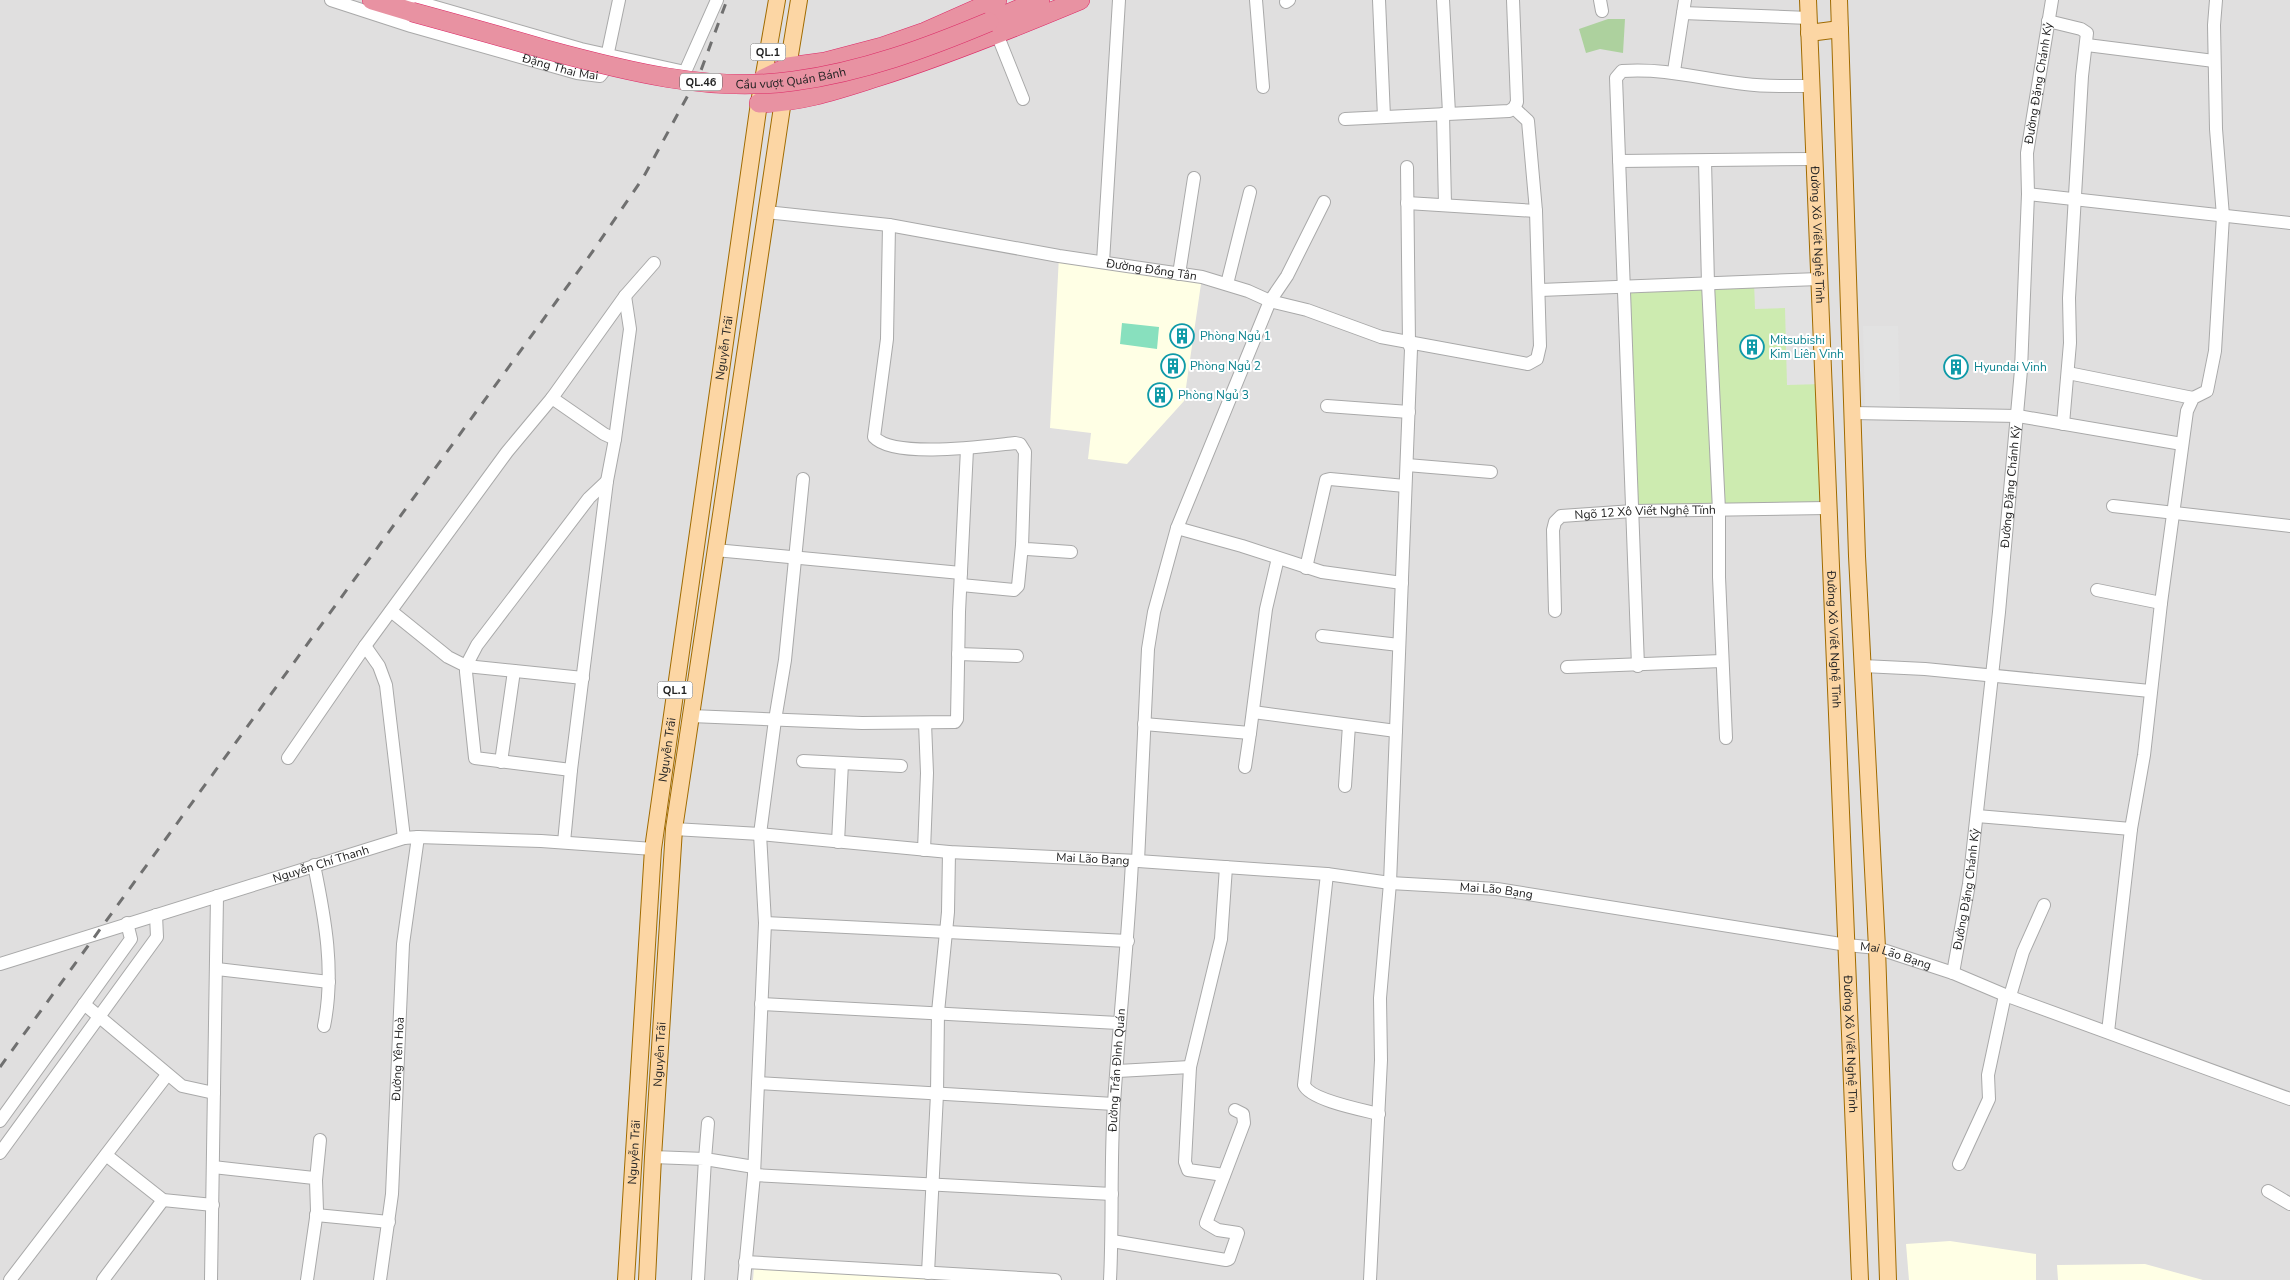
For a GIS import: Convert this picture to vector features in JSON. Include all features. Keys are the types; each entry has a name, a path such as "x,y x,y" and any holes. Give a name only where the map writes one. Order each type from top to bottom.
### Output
{"highway":[{"name":"Đặng Thai Mai","path":"372,0 411,6"},
{"path":"763,79 788,67 825,62 882,47 925,32 997,0"},
{"name":"QL.46","path":"993,28 1040,0"},
{"path":"759,103 783,102 818,96 938,58 993,28 1080,0"},
{"name":"Cầu vượt Quán Bánh","path":"411,6 632,71 714,84 784,82 841,73 993,28"}],"main road":[{"name":"QL.1","path":"759,103 777,0"},
{"name":"QL.1","path":"783,102 799,0"},
{"name":"Đường Xô Viết Nghệ Tĩnh","path":"1808,0 1860,1280"},
{"path":"1839,0 1852,413 1877,948 1888,1280"},
{"path":"1809,25 1840,29"},
{"name":"Nguyễn Trãi","path":"674,828 783,102"},
{"name":"Nguyễn Trãi","path":"626,1280 653,849 759,103"},
{"path":"1824,416 1852,413"},
{"path":"653,849 674,828"},
{"name":"Nguyên Trãi","path":"647,1280 674,828"}],"street":[{"name":"Đặng Thai Mai","path":"331,0 411,26 534,61 596,76 600,76 604,71 607,56 540,38 433,4 411,6"},
{"path":"619,0 607,56 684,72 717,0"},
{"path":"1103,262 1119,0"},
{"path":"1256,0 1263,87"},
{"path":"1379,0 1384,117"},
{"path":"1443,0 1446,114 1445,206"},
{"path":"1345,119 1509,111 1514,108 1517,102 1513,0"},
{"name":"Đường Đặng Chánh Kỷ","path":"1953,973 1969,884 1977,816 2018,416 2028,194 2027,153 2052,0"},
{"path":"2068,373 2193,398 2207,392 2213,366 2222,260 2223,216 2216,129 2214,61 2216,0"},
{"path":"1674,71 1684,6 1809,25"},
{"path":"2048,21 2085,31 2087,45 2082,76 2069,298 2070,338 2063,424"},
{"path":"993,28 1023,98"},
{"path":"534,61 540,38"},
{"path":"2087,45 2214,61"},
{"path":"1638,666 1616,87 1618,73 1643,70 1674,71 1745,84 1811,86"},
{"path":"1514,108 1528,121 1536,211 1540,290 1819,279"},
{"path":"1619,161 1814,159"},
{"path":"1705,161 1708,284 1719,510 1718,577 1726,738"},
{"path":"1370,1280 1382,1060 1380,998 1390,883 1409,412 1411,350 1409,344 1407,167"},
{"path":"1179,274 1194,178"},
{"path":"1226,284 1250,192"},
{"path":"2028,194 2290,223"},
{"name":"Đường Trần Đình Quán","path":"1110,1280 1118,1023 1135,861 1151,624 1177,528 1270,301 1287,276 1324,202"},
{"path":"1407,203 1536,211"},
{"name":"Đường Đồng Tân","path":"766,212 890,226 1179,274 1226,284 1270,301 1307,310 1368,334 1409,344 1528,364 1534,362 1539,355 1540,290"},
{"path":"715,550 794,557 961,579 1014,590 1018,586 1022,545 1024,448 1015,443 967,449 898,447 879,443 874,437 887,338 890,226"},
{"path":"288,758 365,646 507,452 552,398 625,296 654,263"},
{"path":"564,842 571,770 607,481 615,439 630,329 625,296"},
{"path":"552,398 604,434 615,439"},
{"path":"2108,1032 2131,829 2144,755 2150,690 2182,444 2187,411 2193,398"},
{"path":"1328,406 1409,412"},
{"path":"1852,413 2018,416 2182,444"},
{"path":"691,716 925,723 952,723 957,719 967,449"},
{"path":"1407,465 1491,472"},
{"path":"744,1280 754,1171 765,923 760,834 785,660 803,479"},
{"path":"1306,568 1326,480 1405,486"},
{"path":"571,770 478,760 473,754 466,666 478,645 589,498 607,481"},
{"path":"2114,506 2290,526"},
{"name":"Ngõ 12 Xô Viết Nghệ Tĩnh","path":"1555,611 1553,530 1555,522 1565,515 1633,511 1828,508"},
{"path":"1177,528 1306,568 1341,576 1402,583"},
{"path":"1022,545 1027,550 1071,552"},
{"path":"1245,767 1266,609 1278,558"},
{"path":"2097,590 2161,603"},
{"path":"391,610 448,657 466,666 583,678"},
{"path":"1322,636 1399,645"},
{"path":"365,646 379,666 386,685 404,838"},
{"path":"958,654 1017,656"},
{"path":"1567,667 1638,666 1722,661"},
{"path":"1863,666 1992,675 2150,690"},
{"path":"501,762 514,671"},
{"path":"1253,712 1396,731"},
{"path":"924,850 927,773 925,723"},
{"path":"1144,724 1250,734"},
{"path":"1345,786 1349,725"},
{"path":"803,761 901,766"},
{"path":"838,842 842,763"},
{"path":"1977,816 2131,829"},
{"name":"Mai Lão Bạng","path":"674,828 949,852 1226,867 1327,874 1390,883 1497,889 1847,945 1877,948 1953,973 2007,996 2290,1099"},
{"name":"Đường Yên Hoà","path":"380,1280 389,1222 403,944 418,837"},
{"name":"Nguyễn Chí Thanh","path":"0,964 404,838 564,842 653,849"},
{"path":"928,1273 937,1094 938,1012 948,912 949,852"},
{"path":"314,865 327,928 329,982 328,1005 324,1026"},
{"path":"1224,1175 1188,1170 1185,1162 1190,1067 1221,938 1226,867"},
{"path":"1327,874 1304,1085 1307,1090 1338,1103 1379,1114"},
{"path":"213,1279 212,1166 217,896"},
{"path":"1959,1164 1989,1099 1988,1075 2007,996 2023,952 2044,905"},
{"path":"0,1153 157,937 156,914"},
{"path":"0,1121 131,940 127,923"},
{"path":"765,923 945,933 1128,940"},
{"path":"217,969 329,982"},
{"path":"84,1004 182,1086 214,1093"},
{"path":"761,1004 1118,1023"},
{"path":"1118,1071 1190,1067"},
{"path":"10,1280 167,1075"},
{"path":"758,1083 1114,1104"},
{"path":"1112,1241 1229,1259 1238,1233 1218,1230 1206,1224 1244,1123 1243,1114 1235,1110"},
{"path":"698,1280 708,1123"},
{"path":"307,1280 316,1215 316,1180 320,1140"},
{"path":"106,1155 164,1200 213,1205"},
{"path":"653,1157 706,1159 754,1171 932,1185 1112,1194"},
{"path":"212,1166 274,1175 312,1176 316,1180"},
{"path":"2268,1191 2290,1204"},
{"path":"103,1280 164,1200"},
{"path":"316,1215 389,1222"},
{"path":"745,1262 1055,1280"}],"shaded area":[{"path":"0,0 2290,0 2290,1280 0,1280"},
{"path":"1059,256 1202,277 1184,401 1127,464 1088,459 1091,433 1050,428"},
{"path":"1819,279 1822,384 1787,385 1785,308 1755,309 1754,281"},
{"path":"1863,326 1898,326 1900,410 1865,411"},
{"path":"1950,1241 2036,1254 2036,1280 1909,1280 1906,1244"},
{"path":"2145,1264 2203,1280 2058,1280 2057,1265"},
{"path":"754,1267 1049,1280 753,1280"}],"green space":[{"path":"1608,19 1625,19 1623,53 1600,49 1586,53 1579,29"},
{"path":"1819,279 1827,508 1633,511 1624,287"},
{"path":"1122,323 1159,327 1157,349 1120,344"}],"railway":[{"path":"0,1067 593,251 643,178 700,73 727,0"}],"place":[{"name":"Phòng Ngủ 1","path":"1182,336"},
{"name":"Mitsubishi Kim Liên Vinh","path":"1752,347"},
{"name":"Phòng Ngủ 2","path":"1173,366"},
{"name":"Hyundai Vinh","path":"1956,367"},
{"name":"Phòng Ngủ 3","path":"1160,395"}]}
